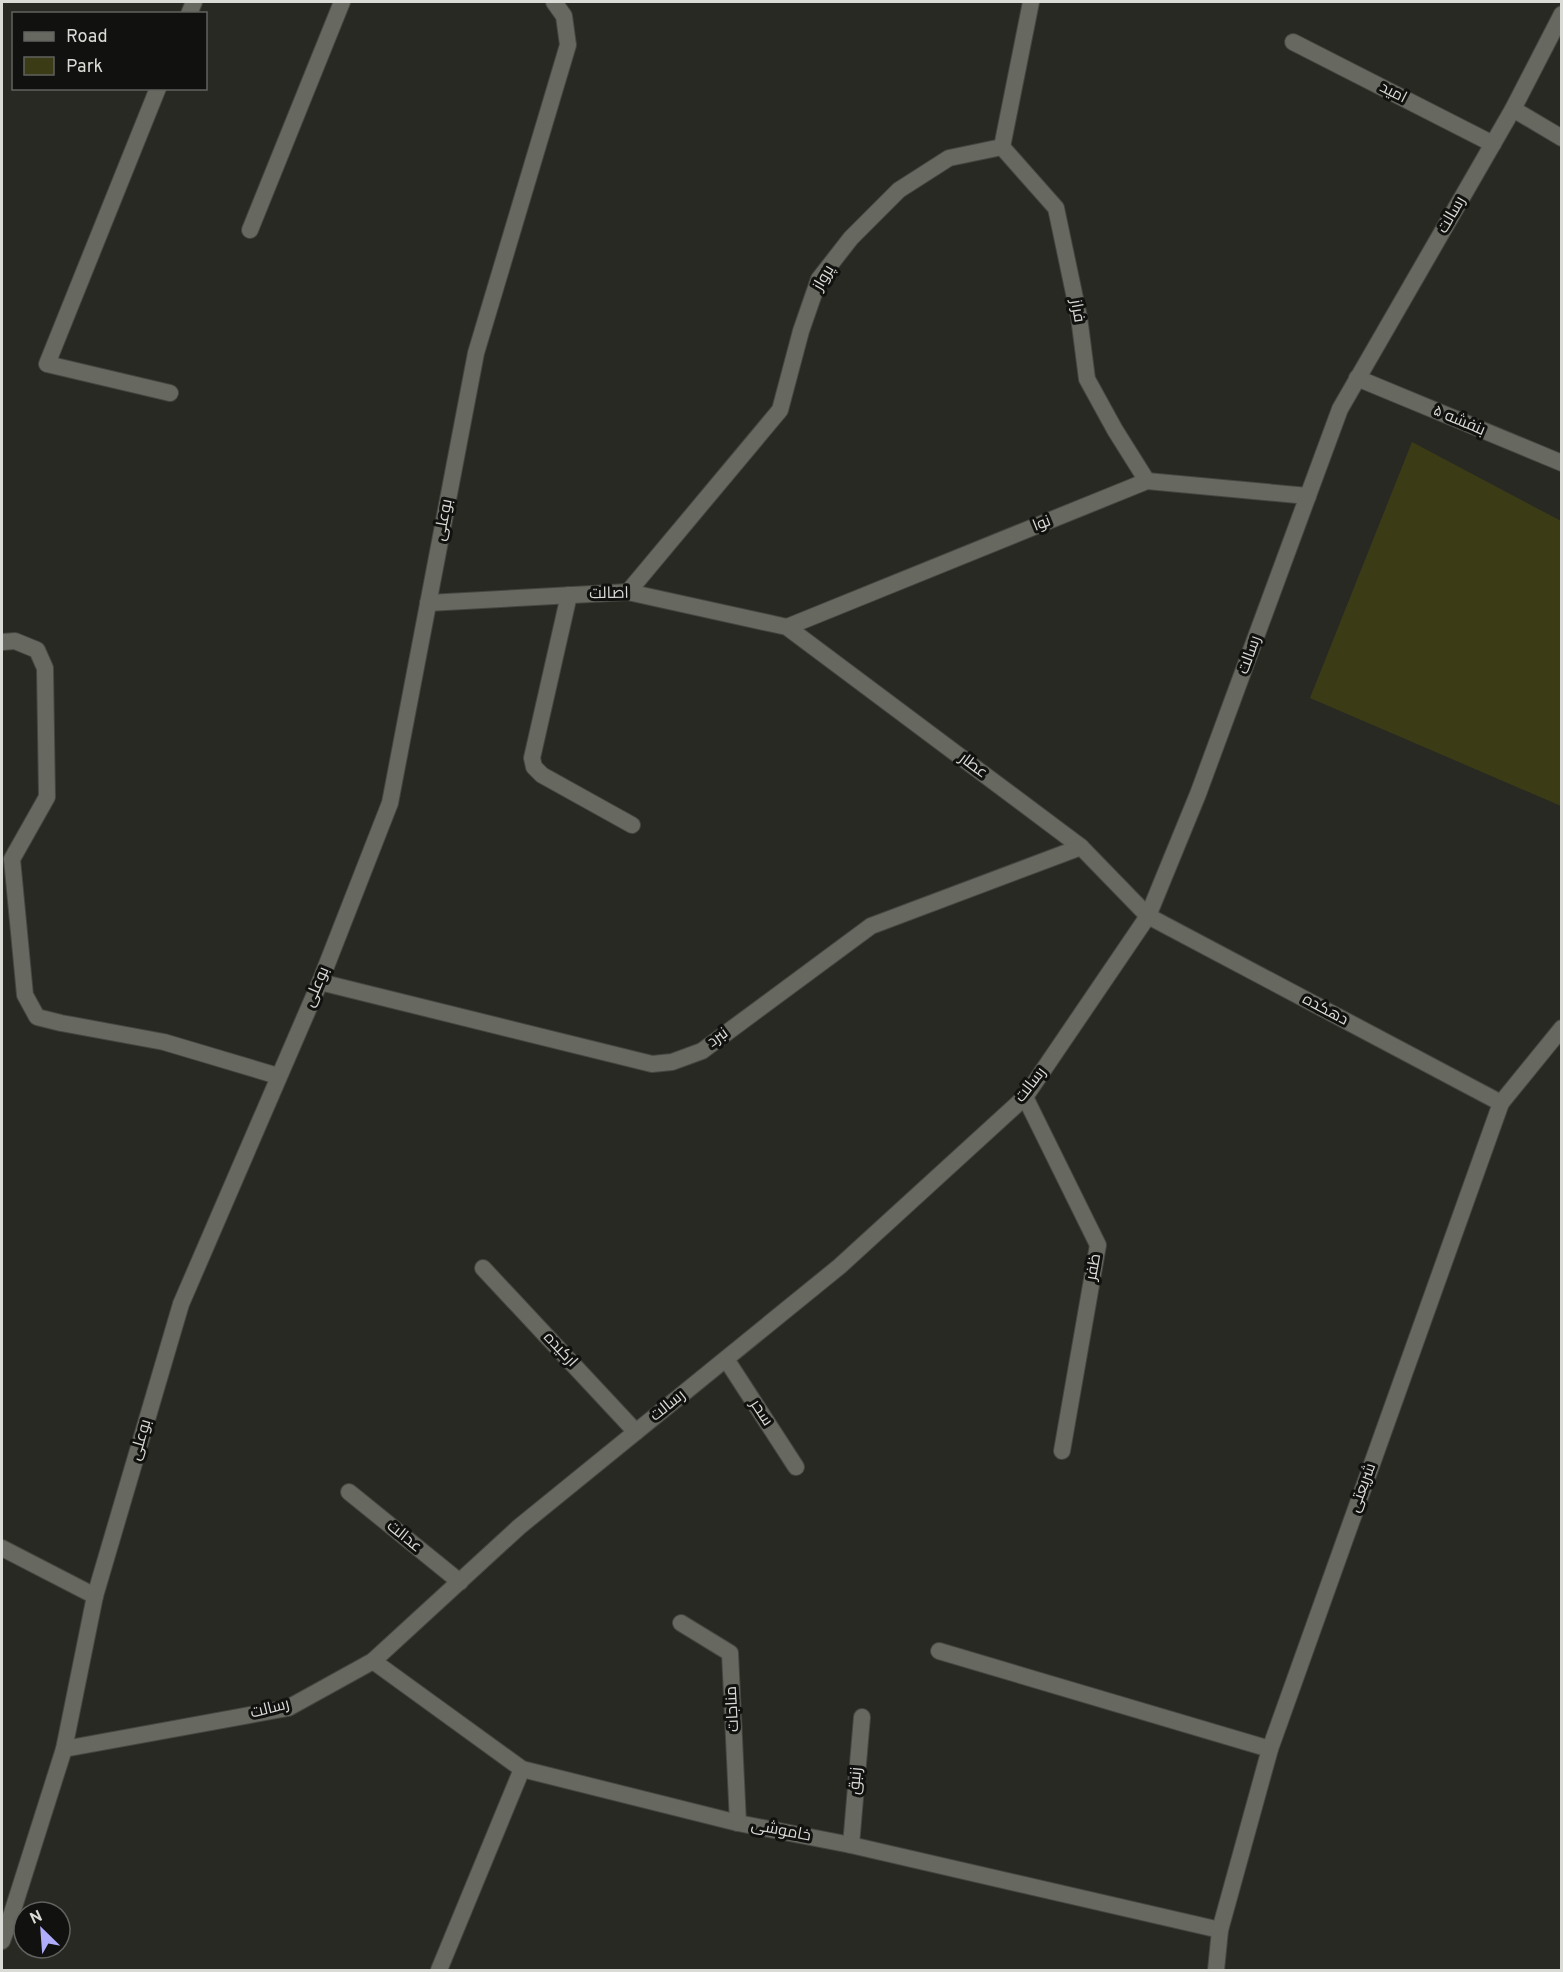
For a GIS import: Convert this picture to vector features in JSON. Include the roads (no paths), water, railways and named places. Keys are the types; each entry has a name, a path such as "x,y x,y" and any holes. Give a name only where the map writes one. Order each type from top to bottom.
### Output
{"street":[{"path":"250,230 342,2"},
{"name":"بوعلی","path":"2,1941 7,1912 64,1749 96,1596 181,1304 320,982 390,802 476,353 568,45 564,16 554,2"},
{"path":"1002,147 1031,2"},
{"name":"رسالت","path":"64,1749 288,1708 373,1660 519,1527 840,1266 1025,1097 1148,916 1198,794 1340,409 1513,109 1562,14"},
{"name":"امید","path":"1293,42 1493,144"},
{"path":"158,90 46,364 170,393"},
{"path":"1513,109 1562,138"},
{"name":"فراز","path":"1002,147 1056,208 1079,317 1087,379 1147,481"},
{"name":"پرواز","path":"628,592 780,410 801,331 819,279 851,238 899,190 949,158 1002,147"},
{"name":"بنفشه ۵","path":"1357,378 1562,463"},
{"name":"نوا","path":"788,627 1147,481 1308,496"},
{"name":"اصالت","path":"428,603 628,592 788,627"},
{"path":"569,595 532,758 534,767 542,775 632,825"},
{"name":"عطار","path":"788,627 1082,847 1148,916"},
{"path":"2,642 15,641 37,650 45,668 47,797 12,859 25,995 38,1017 164,1042 278,1076"},
{"name":"نبرد","path":"320,982 652,1064 672,1062 702,1051 871,927 1082,847"},
{"name":"دهکده","path":"1148,916 1501,1104"},
{"name":"شریعتی","path":"1216,1971 1220,1930 1270,1749 1501,1104 1562,1028"},
{"name":"ظفر","path":"1025,1097 1098,1245 1062,1451"},
{"name":"ارکیده","path":"483,1268 636,1432"},
{"name":"سحر","path":"726,1359 796,1467"},
{"name":"عدالت","path":"349,1492 460,1582"},
{"path":"2,1548 96,1596"},
{"name":"مناجات","path":"681,1623 730,1653 738,1823"},
{"path":"939,1651 1270,1749"},
{"name":"خاموشی","path":"373,1660 522,1769 738,1823 851,1845 1220,1930"},
{"name":"زنبق","path":"851,1845 862,1718"},
{"path":"439,1971 522,1769"}]}
